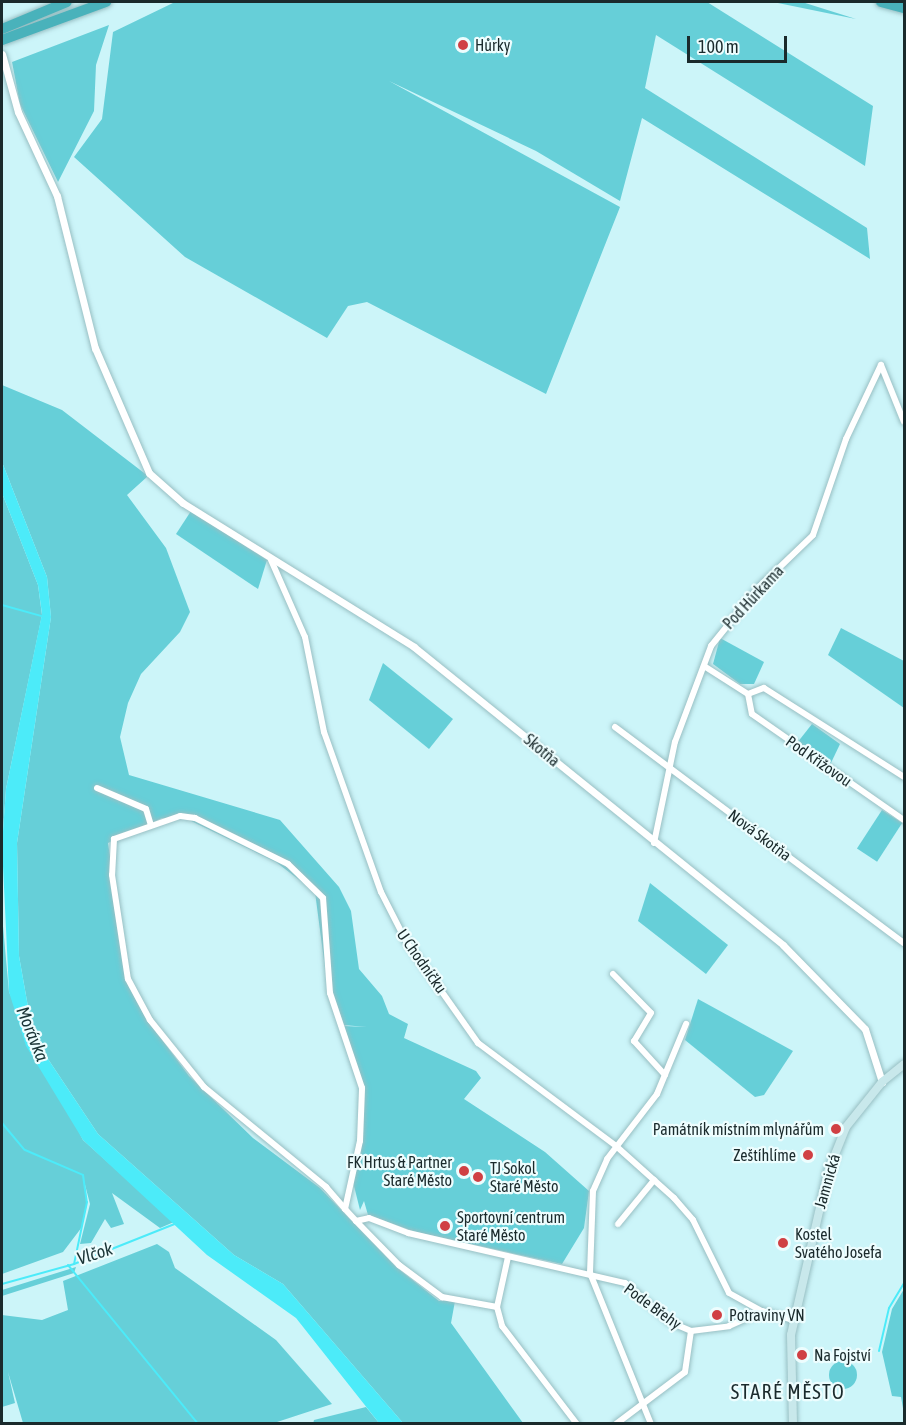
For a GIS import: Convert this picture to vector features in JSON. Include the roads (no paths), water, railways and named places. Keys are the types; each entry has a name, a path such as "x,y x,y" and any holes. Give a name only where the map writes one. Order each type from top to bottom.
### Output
{"highway":[{"path":"2,40 8,30 67,2"},
{"path":"8,30 106,2"},
{"path":"881,2 904,8"}],"main road":[{"name":"Jamnická","path":"793,1424 794,1320 834,1154 846,1127 882,1082 904,1064"}],"street":[{"name":"Skotňa","path":"2,54 18,112 57,196 95,348 149,472 183,503 414,647 783,945 852,1013 876,1053 882,1082"},
{"name":"Pod Hůrkama","path":"654,843 669,765 704,666 719,634 813,535 846,439 881,365 904,422"},
{"name":"U Chodníčku","path":"272,560 305,637 319,711 381,892 406,941 478,1043 616,1146 654,1180 693,1220 729,1293 762,1311"},
{"path":"704,666 748,694"},
{"name":"Pod Křížovou","path":"904,777 764,688 748,694 752,714 904,820"},
{"name":"Nová Skotňa","path":"615,727 669,765 904,943"},
{"path":"98,788 146,809 151,825"},
{"path":"345,1209 360,1141 362,1088 330,993 322,898 288,864 202,821 180,816 114,839 110,847 130,985 204,1087 272,1148 326,1187 345,1209 356,1221 399,1265 442,1297 497,1307"},
{"path":"612,974 651,1013 634,1041 665,1075"},
{"path":"590,1273 593,1191 616,1146 665,1075 686,1024"},
{"path":"618,1224 654,1180"},
{"name":"Pode Břehy","path":"356,1221 369,1218 508,1257 590,1273 625,1283 670,1322 691,1332 686,1372 639,1405"},
{"path":"508,1257 497,1307 510,1339 577,1424"},
{"name":"Pode Břehy","path":"590,1273 639,1405 651,1424"},
{"path":"691,1332 729,1326 762,1311 794,1320"},
{"path":"616,1424 639,1405"}],"water":[{"name":"Morávka","path":"2,462 47,577 51,617 17,843 19,956 30,1018 42,1050 98,1134 234,1255 283,1284 403,1423 379,1423 296,1318 207,1255 83,1140 26,1046 9,992 2,845 6,789 42,614 38,585 2,493"}],"waterway":[{"path":"2,605 45,617"},
{"path":"2,1123 25,1150 83,1175 87,1202 74,1264"},
{"name":"Vlčok","path":"2,1284 74,1264 177,1223"},
{"path":"68,1265 198,1424"},
{"path":"879,1351 889,1308 904,1283"}],"place":[{"name":"Hůrky","path":"463,45"},
{"name":"Památník místním mlynářům","path":"836,1129"},
{"name":"Zeštíhlíme","path":"808,1155"},
{"name":"FK Hrtus & Partner Staré Město","path":"464,1171"},
{"name":"TJ Sokol Staré Město","path":"478,1177"},
{"name":"Sportovní centrum Staré Město","path":"445,1226"},
{"name":"Kostel Svatého Josefa","path":"783,1243"},
{"name":"Potraviny VN","path":"717,1315"},
{"name":"Na Fojství","path":"802,1355"}],"district":[{"name":"STARÉ MĚSTO","path":"788,1391"}]}
